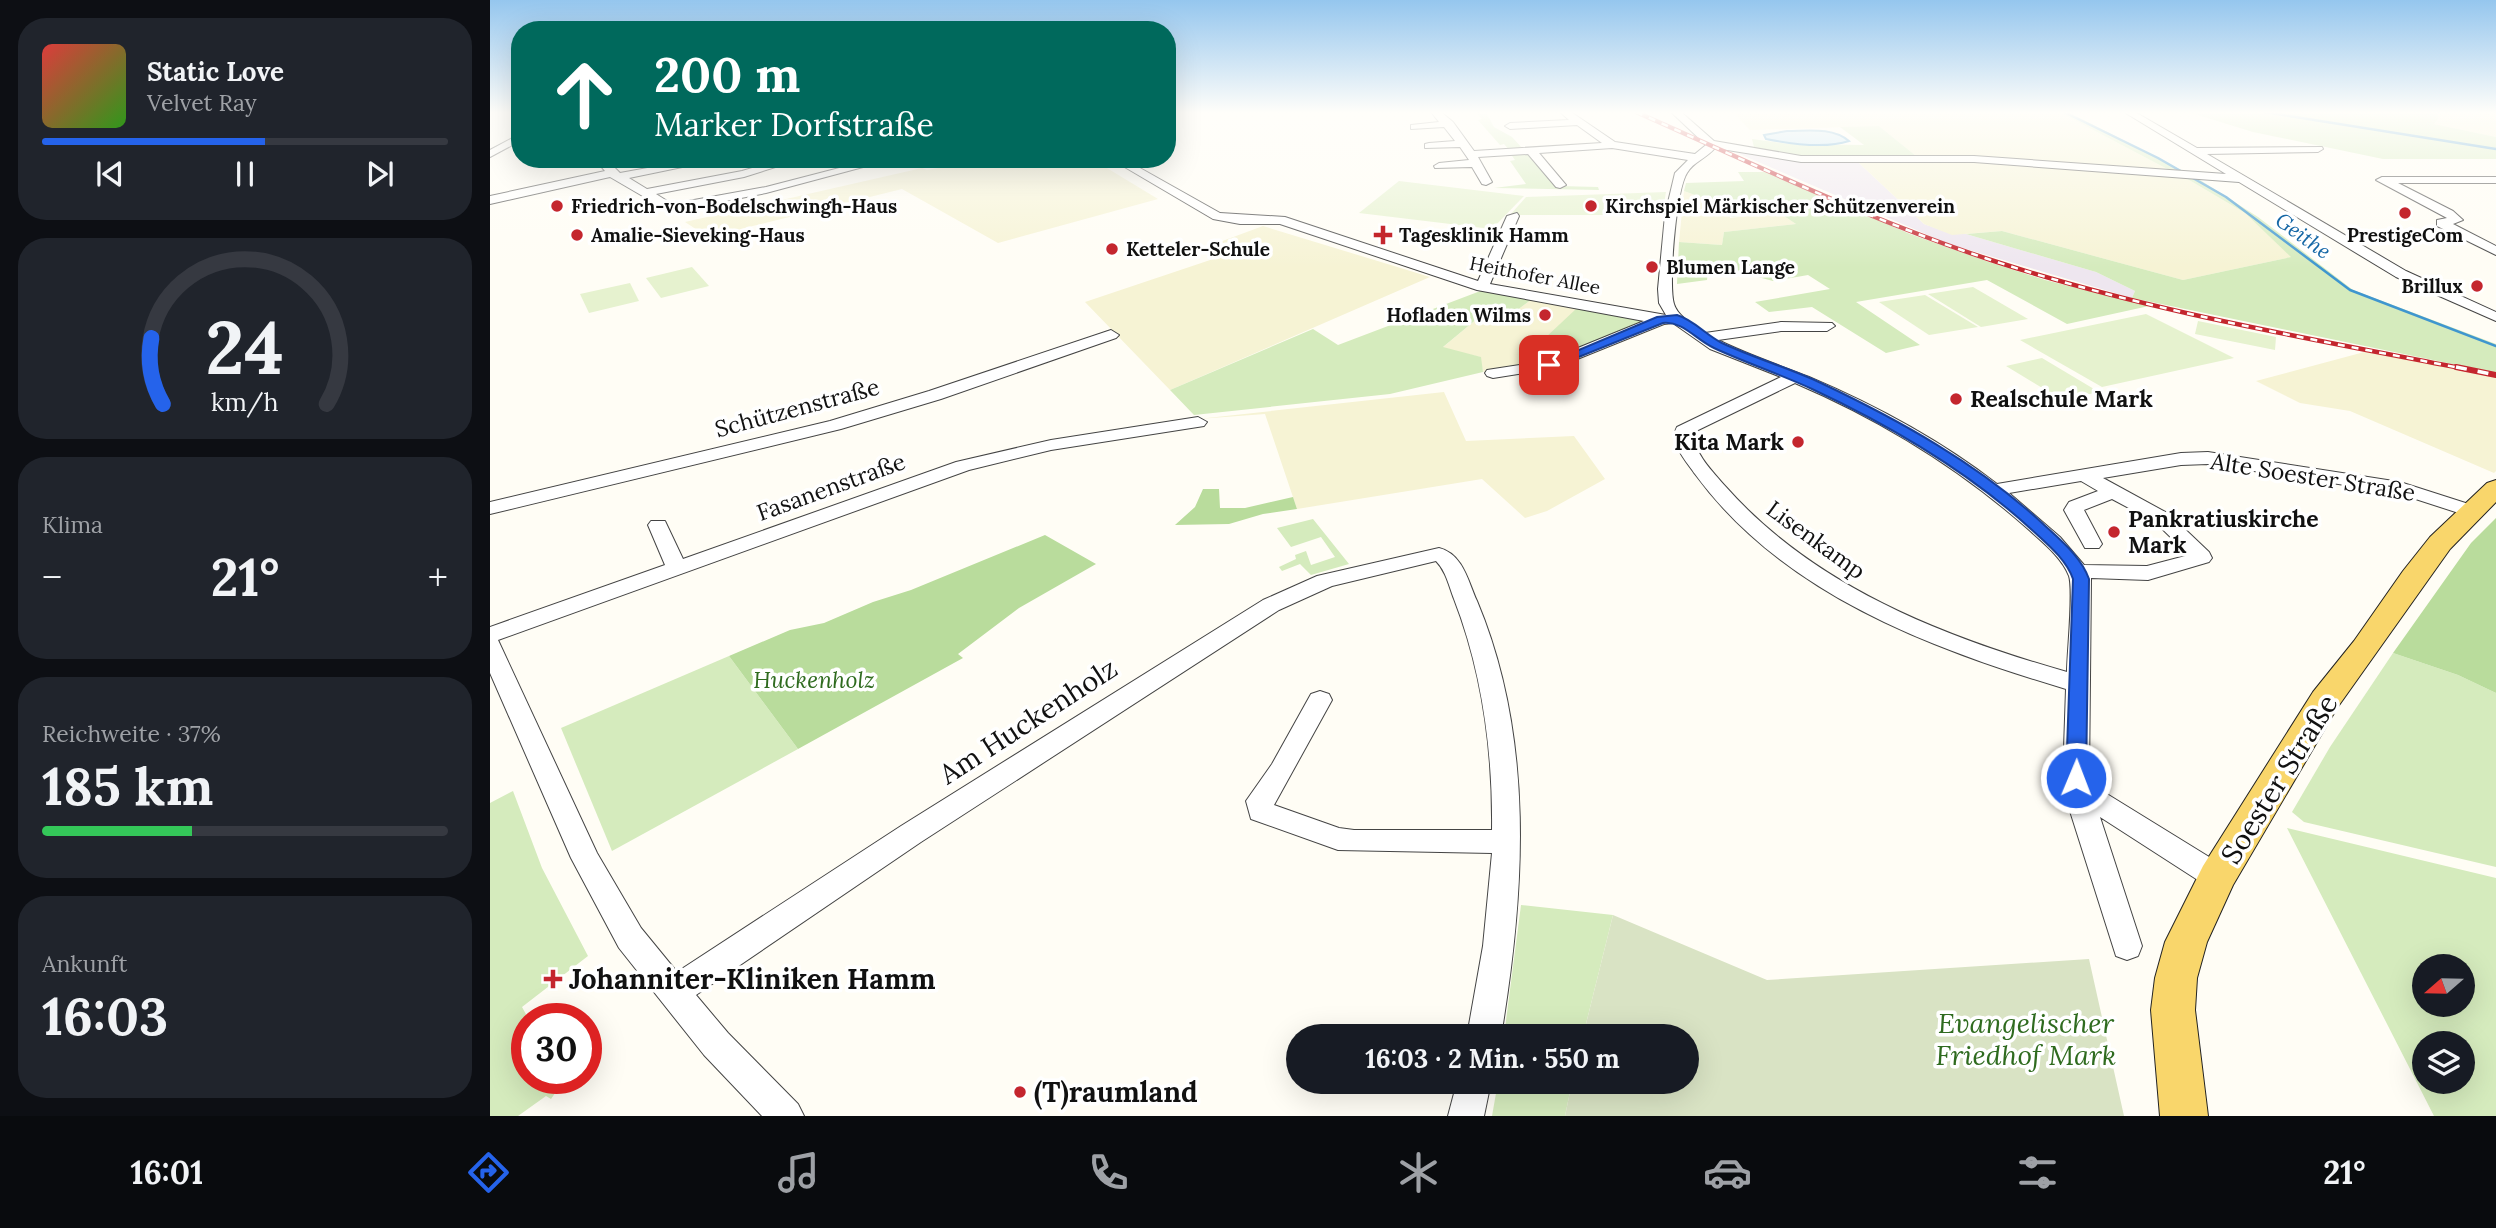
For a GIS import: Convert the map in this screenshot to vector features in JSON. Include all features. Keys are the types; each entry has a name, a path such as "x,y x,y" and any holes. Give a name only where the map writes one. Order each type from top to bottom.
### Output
{"main road":[{"name":"Soester Straße","path":"2184,1116 2173,1010 2176,978 2186,942 2217,877 2325,700 2365,648 2413,577 2483,500"}],"street":[{"path":"1439,166 1448,164"},
{"path":"1476,164 1486,182"},
{"path":"1543,164 1560,185"},
{"path":"1669,319 1666,301 1670,231 1680,174 1691,164"},
{"path":"2043,164 2242,179"},
{"path":"2217,164 2401,274 2496,317"},
{"path":"608,168 615,175 667,207 676,208 766,190 853,168"},
{"path":"490,200 659,168"},
{"path":"645,193 765,168"},
{"name":"Heithofer Allee","path":"1132,168 1217,216 1240,220 1281,219 1482,287 1669,319"},
{"path":"2496,180 2382,180 2449,214 2457,220 2441,223 2496,251"},
{"path":"1482,287 1513,216"},
{"path":"2458,301 2496,301"},
{"path":"1493,373 1549,365 1669,319 1882,419 1946,457 1994,490 2060,548 2078,570 2081,579 2076,778 2086,793 2217,877"},
{"path":"1705,338 1780,326 1804,324 1827,327"},
{"name":"Schützenstraße","path":"490,508 856,419 935,396 1111,335"},
{"name":"Lisenkamp","path":"1795,377 1683,431 1685,443 1725,498 1780,548 1861,602 1927,634 1975,653 2078,684"},
{"name":"Fasanenstraße","path":"490,635 963,466 1051,445 1198,422"},
{"name":"Alte Soester Straße","path":"1994,490 2181,458 2208,458 2483,500"},
{"path":"2078,570 2148,573 2202,558 2184,537 2162,518 2084,475"},
{"path":"2092,544 2074,510 2076,506 2112,492"},
{"path":"657,525 677,569"},
{"name":"Am Huckenholz","path":"674,992 860,866 1271,605 1325,581 1439,554 1449,561 1475,620 1489,678 1500,736 1508,842"},
{"path":"490,646 591,871 630,938 752,1084 786,1116"},
{"path":"1320,700 1286,764 1260,801 1261,811 1338,839 1508,842 1503,912 1486,1024"},
{"path":"2086,793 2082,795 2083,807 2127,946"},
{"path":"1466,1116 1471,1094"}],"shaded area":[{"path":"1763,164 1860,164 1924,224 1952,234 1966,234 2096,272 2135,291 2132,298 1949,244"},
{"path":"1860,164 2004,164 2184,177 2245,213 2292,257 2183,280 2002,231 1952,235 1924,224"},
{"path":"2046,164 2158,164 2173,172"},
{"path":"922,168 1107,168 1158,199 998,243 902,189 708,237 685,222"},
{"path":"1684,191 1729,208 1730,218 1778,212 1796,224 1724,232 1722,245 1679,242"},
{"path":"1263,226 1430,277 1170,390 1085,302 1234,252 1217,243"},
{"path":"1532,299 1577,308 1567,355 1546,362 1483,372 1480,357 1442,348 1478,318 1501,322"},
{"path":"2368,351 2496,377 2496,471 2494,473 2350,411 2300,403 2256,381"},
{"path":"1444,392 1466,441 1574,436 1605,479 1547,511 1525,518 1482,479 1297,509 1265,414 1198,419"}],"green space":[{"path":"1512,164 1542,164 1559,186 1598,187 1599,190 1494,188 1526,184"},
{"path":"2158,164 2170,164 2187,173 2173,172"},
{"path":"1738,172 1770,172 1910,234 1989,262 2045,280 2149,306 2067,324 1987,280 1856,302 1920,345 1886,353 1812,307 1769,312 1755,302 1830,289 1808,275 1773,281 1743,273 1708,271 1707,280 1677,284 1679,242 1722,245 1724,232 1796,224 1778,212 1731,217 1730,208 1684,191 1686,183 1744,181"},
{"path":"2184,177 2197,178 2258,217 2353,290 2496,344 2496,373 2132,298 2135,291 2096,272 1966,234 2002,231 2183,280 2291,257 2245,213"},
{"path":"1399,181 1524,196 1492,229 1359,213"},
{"name":"Kirchspiel Märkischer Schützenverein","path":"1666,192 1662,215 1510,215 1526,197"},
{"path":"692,267 709,286 661,298 646,278"},
{"path":"630,283 639,301 589,313 580,294"},
{"path":"1973,287 2028,319 1981,327 1928,294"},
{"path":"1483,290 1532,299 1501,322 1478,318 1443,347 1481,357 1483,372 1390,394 1194,415 1170,390 1313,329 1338,345"},
{"path":"1925,295 1978,327 1929,335 1879,302"},
{"path":"1577,308 1646,321 1567,355 1544,339"},
{"path":"2146,314 2234,358 2102,387 2020,340"},
{"path":"2198,321 2276,337 2275,350 2195,334"},
{"path":"2042,358 2099,392 2062,400 2006,366"},
{"path":"1203,489 1219,489 1220,508 1245,508 1293,497 1297,509 1263,514 1229,524 1175,525 1195,507"},
{"path":"2496,518 2496,693 2458,675 2393,653 2471,543"},
{"path":"1313,519 1349,564 1311,575 1300,564 1282,571 1279,567 1296,559 1295,555 1306,551 1311,565 1335,557 1321,537 1291,547 1277,528"},
{"name":"Huckenholz","path":"1045,535 1096,564 1019,608 958,654 963,658 798,749 729,656 790,630 824,623 873,602 911,590"},
{"path":"2393,653 2458,675 2496,693 2496,867 2304,822 2292,812 2330,747"},
{"path":"729,656 798,749 612,851 561,728"},
{"path":"513,791 542,868 588,956 527,1003 511,1003 511,1094 554,1094 551,1099 546,1096 518,1116 490,1116 490,803"},
{"path":"2287,828 2496,878 2496,1116 2434,1116 2423,1094 2475,1094 2475,1031 2412,1031 2412,1073"},
{"path":"1521,905 1613,915 1586,1024 1506,1024"},
{"name":"Evangelischer Friedhof Mark","path":"1613,915 1767,980 2089,959 2124,1116 1565,1116 1570,1094 1699,1094 1699,1024 1586,1024"},
{"path":"1496,1094 1570,1094 1565,1116 1492,1116"}],"waterway":[{"name":"Geithe","path":"2169,164 2226,197 2350,290 2496,346"}],"railway":[{"path":"1753,164 1903,228 2052,279 2169,309 2465,369"},
{"path":"2456,367 2496,375"}],"place":[{"name":"Friedrich-von-Bodelschwingh-Haus","path":"557,206"},
{"name":"Kirchspiel Märkischer Schützenverein","path":"1591,206"},
{"name":"PrestigeCom","path":"2405,213"},
{"name":"Amalie-Sieveking-Haus","path":"577,235"},
{"name":"Tagesklinik Hamm","path":"1383,235"},
{"name":"Ketteler-Schule","path":"1112,249"},
{"name":"Blumen Lange","path":"1652,267"},
{"name":"Brillux","path":"2477,286"},
{"name":"Hofladen Wilms","path":"1545,315"},
{"name":"Realschule Mark","path":"1956,399"},
{"name":"Kita Mark","path":"1798,442"},
{"name":"Pankratiuskirche Mark","path":"2114,532"},
{"name":"Johanniter-Kliniken Hamm","path":"553,979"},
{"name":"(T)raumland","path":"1020,1092"}],"route":[{"path":"1549,365 1661,320 1677,318 1716,344 1815,386 1882,419 1946,457 2012,503 2071,560 2081,579 2076,778"}]}
